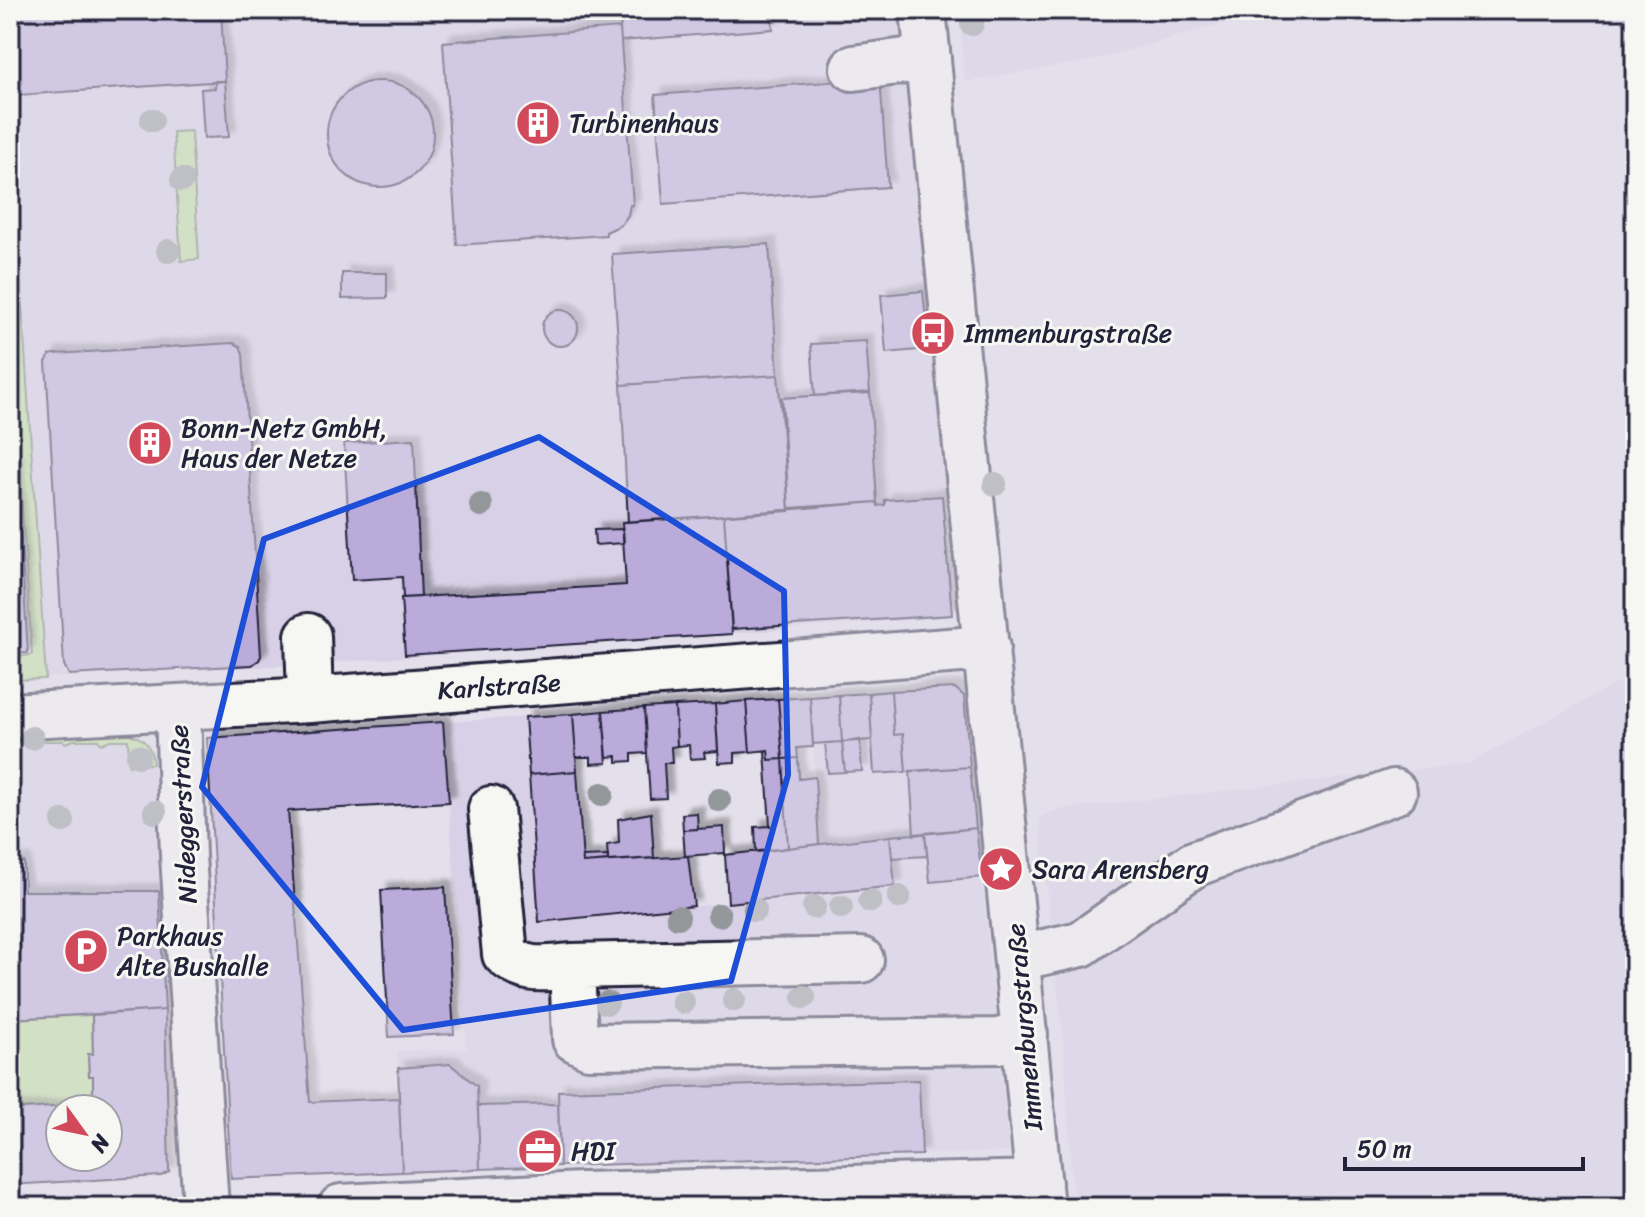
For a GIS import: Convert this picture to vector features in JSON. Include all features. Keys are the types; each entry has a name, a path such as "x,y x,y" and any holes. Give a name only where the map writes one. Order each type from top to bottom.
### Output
{"street":[{"name":"Immenburgstraße","path":"923,10 1040,1195"},
{"path":"853,68 928,58"},
{"path":"308,636 310,700"},
{"name":"Karlstraße","path":"10,716 310,700 987,648"},
{"name":"Nideggerstraße","path":"178,709 183,856 206,1207"},
{"path":"1017,958 1081,944 1194,864 1394,792"},
{"path":"491,809 505,954 518,966 861,960"},
{"path":"572,966 575,1039 589,1046 998,1041 1025,1035"},
{"path":"341,1207 582,1195 1040,1195"}],"highlighted area":[{"path":"539,437 784,591 788,775 731,981 403,1030 202,787 264,539"}],"shaded area":[{"path":"10,10 911,10 934,219 952,617 327,663 10,680"},
{"path":"959,10 1270,10 1095,60 965,82"},
{"path":"1635,673 1635,1207 1074,1207 1063,1043 1039,817 1059,809 1467,764"},
{"path":"955,688 964,696 1009,1152 560,1166 558,1105 478,1106 480,1169 402,1172 397,1051 466,1049 443,722 525,717 539,922 894,886 819,844 810,697"},
{"path":"10,734 129,734 143,739 153,752 165,1010 10,1019"}],"green space":[{"path":"191,131 199,259 181,261 173,132"},
{"path":"21,288 46,679 10,680 10,658 32,655 10,375 10,296"},
{"path":"10,734 129,734 147,744 153,764 129,765 128,740 110,740 101,744 98,740 66,743 39,741 36,744 10,741"},
{"path":"92,1015 93,1054 88,1054 93,1093 44,1093 44,1108 10,1110 10,1019"}],"building":[{"path":"14,10 221,10 225,81 19,95"},
{"path":"624,10 771,10 773,29 621,41"},
{"name":"Turbinenhaus","path":"620,28 633,205 630,205 621,225 606,232 606,235 457,245 443,42"},
{"path":"880,78 888,187 663,204 655,95"},
{"path":"215,81 225,81 229,137 204,138 201,89 215,88"},
{"path":"380,81 400,85 418,96 429,114 433,134 429,154 418,172 400,183 380,187 360,183 342,172 331,154 327,134 331,114 342,96 360,85"},
{"path":"769,244 778,375 621,385 612,254"},
{"path":"342,273 387,273 387,298 342,299"},
{"path":"923,291 929,349 886,353 881,295"},
{"path":"560,310 573,315 578,328 573,341 560,346 547,341 542,328 547,315"},
{"path":"866,341 870,393 815,396 811,344"},
{"name":"Bonn-Netz GmbH, Haus der Netze","path":"233,343 240,346 243,354 261,656 252,665 69,675 64,665 46,362 50,355 55,354"},
{"path":"778,375 789,511 628,522 621,385"},
{"path":"870,392 877,502 789,508 782,398"},
{"path":"414,439 421,597 403,598 402,577 352,580 344,443"},
{"path":"16,464 28,653 10,654 10,465"},
{"path":"942,496 952,615 732,629 724,515 877,502 878,506 885,505 885,500"},
{"path":"724,515 732,634 405,655 401,598 626,585 622,522"},
{"path":"623,529 624,543 595,545 594,530"},
{"path":"955,688 964,696 970,767 906,772 903,734 894,735 891,691"},
{"path":"891,691 894,735 903,734 906,772 874,774 869,693"},
{"path":"869,693 872,740 842,742 839,695"},
{"path":"839,695 842,742 813,744 810,697"},
{"path":"810,697 813,747 797,748 798,758 783,759 778,699"},
{"path":"778,699 783,759 769,760 768,750 750,752 746,701"},
{"path":"746,701 750,752 735,753 735,762 719,763 715,704"},
{"path":"715,704 718,751 704,752 705,758 690,759 689,745 677,746 675,706"},
{"path":"675,706 677,746 671,747 672,763 664,763 666,798 650,799 644,708"},
{"path":"644,708 647,753 632,754 632,761 617,762 617,756 607,757 603,711"},
{"path":"603,711 607,763 591,764 591,757 576,757 573,714"},
{"path":"573,714 577,771 529,775 525,717"},
{"path":"443,722 449,802 288,811 310,1102 399,1098 402,1172 231,1179 207,738"},
{"path":"860,740 862,771 845,772 842,742"},
{"path":"842,742 845,772 828,773 825,743"},
{"path":"768,750 769,760 783,759 788,848 756,852 755,827 770,826 765,751"},
{"path":"798,758 799,779 815,777 819,844 788,848 783,759"},
{"path":"970,767 976,828 914,835 910,771"},
{"path":"577,771 583,863 688,856 694,906 539,922 529,775"},
{"path":"651,813 654,858 608,861 607,845 619,843 618,819"},
{"path":"697,813 698,829 683,830 682,814"},
{"path":"724,827 725,853 685,856 683,830"},
{"path":"976,828 982,877 930,882 925,833"},
{"path":"925,833 927,856 892,858 890,836"},
{"path":"890,836 895,886 728,903 725,855"},
{"path":"608,856 608,861 583,863 582,857"},
{"name":"Parkhaus Alte Bushalle","path":"24,862 24,891 159,891 165,1010 10,1019 10,863"},
{"path":"445,887 454,1034 389,1037 381,890"},
{"path":"165,1010 169,1172 161,1176 10,1185 10,1110 44,1108 44,1173 124,1173 124,1093 93,1093 88,1054 93,1054 92,1015"},
{"path":"450,1064 477,1086 480,1169 402,1172 398,1068"},
{"path":"919,1080 922,1155 560,1166 558,1091"},
{"path":"558,1104 560,1166 480,1169 478,1106"}],"place":[{"name":"Turbinenhaus","path":"538,123"},
{"name":"Immenburgstraße","path":"933,333"},
{"name":"Bonn-Netz GmbH, Haus der Netze","path":"150,443"},
{"name":"Sara Arensberg","path":"1001,869"},
{"name":"Parkhaus Alte Bushalle","path":"86,951"},
{"name":"HDI","path":"540,1151"}]}
